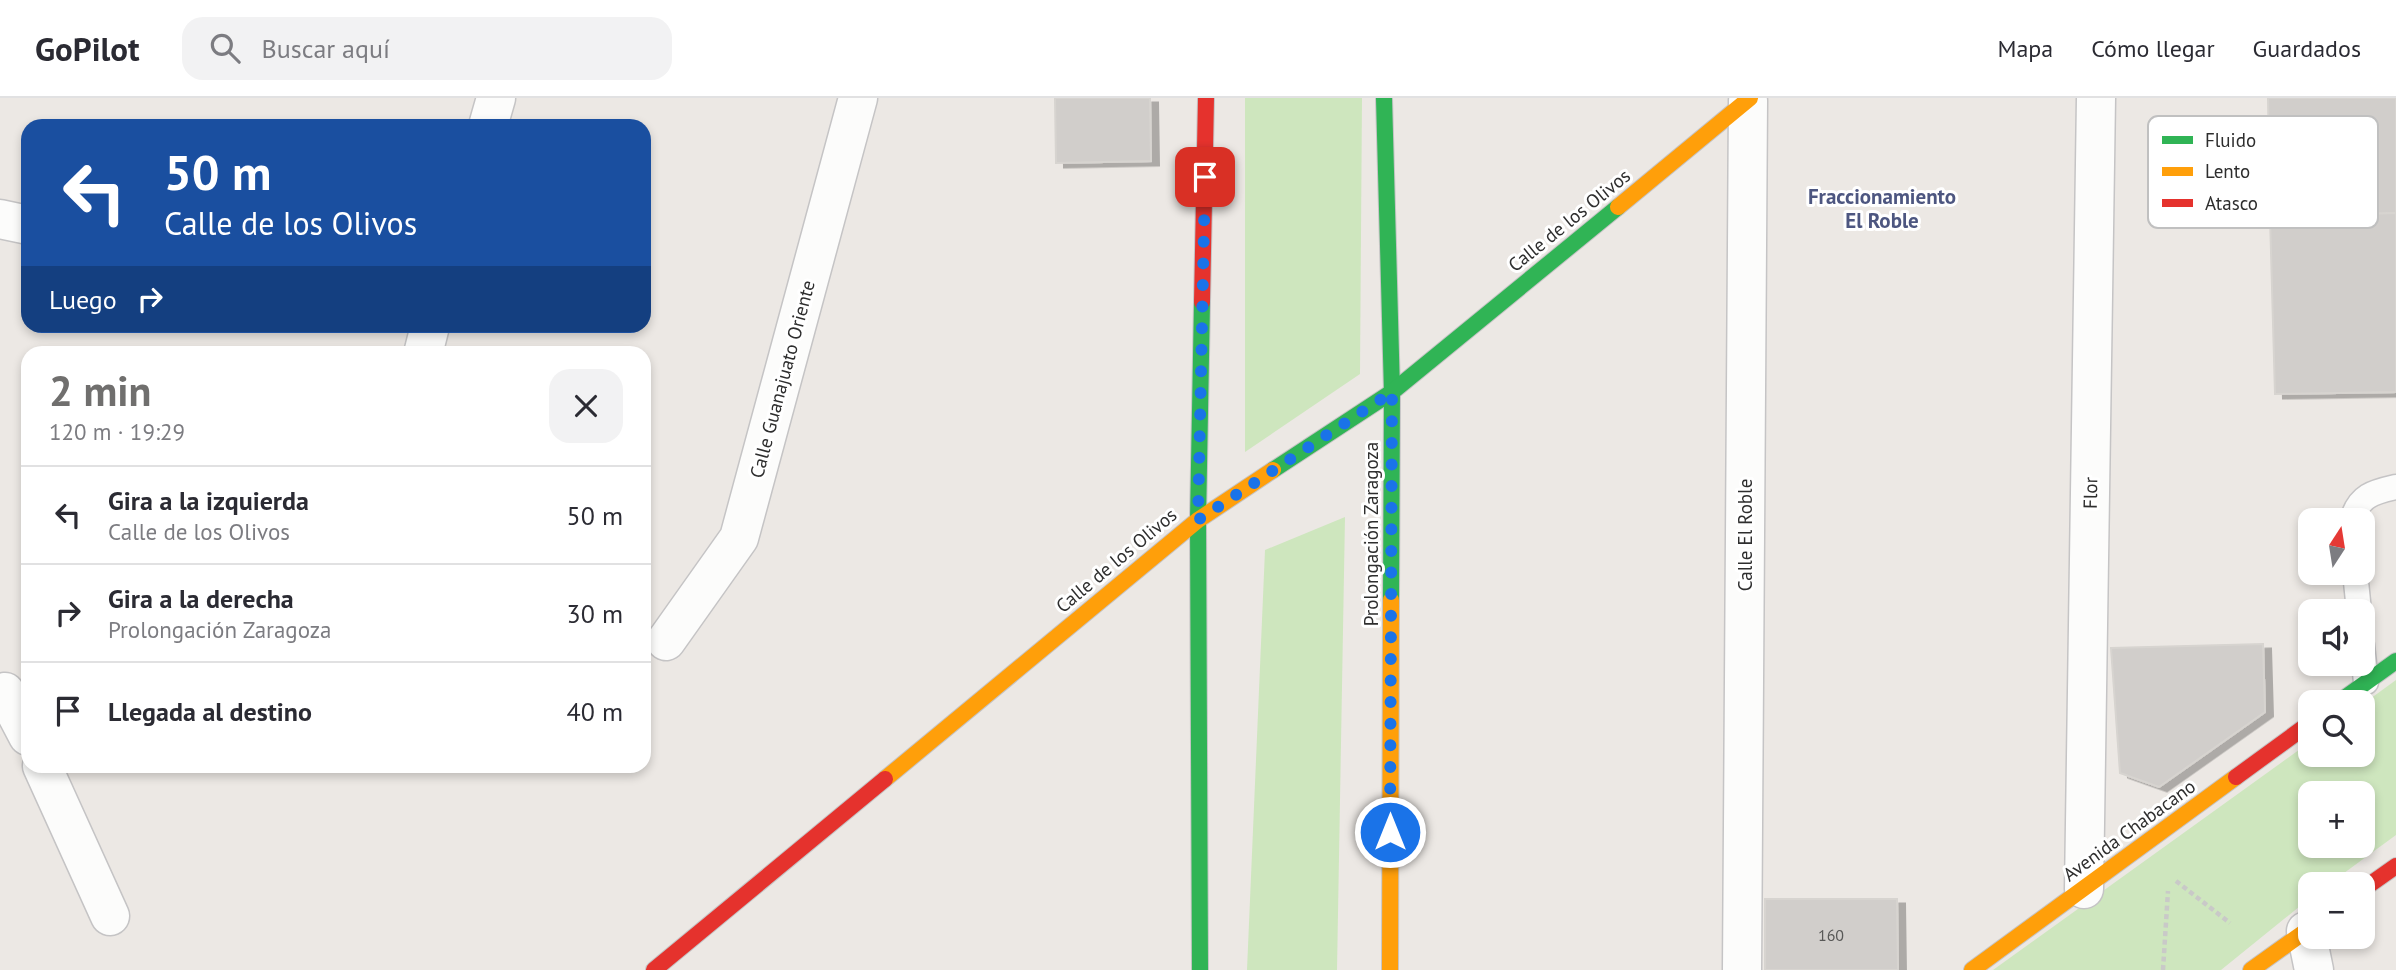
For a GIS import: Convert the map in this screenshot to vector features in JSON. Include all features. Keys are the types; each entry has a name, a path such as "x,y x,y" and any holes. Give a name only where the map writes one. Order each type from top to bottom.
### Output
{"street":[{"path":"490,119 496,98"},
{"name":"Calle Guanajuato Oriente","path":"666,641 739,538 858,98"},
{"path":"1200,970 1198,520 1206,98"},
{"name":"Prolongación Zaragoza","path":"1384,98 1392,392 1390,970"},
{"name":"Flor","path":"2084,889 2096,98"},
{"name":"Calle de los Olivos","path":"654,970 1198,520 1392,392 1749,99"},
{"name":"Calle El Roble","path":"1742,970 1749,99"},
{"path":"0,219 21,224"},
{"path":"2355,690 2396,661"},
{"path":"11,689 21,717"},
{"name":"Avenida Chabacano","path":"1972,970 2298,732"},
{"path":"45,773 110,916"},
{"path":"2375,881 2396,866"},
{"path":"2251,970 2298,936"},
{"path":"2311,949 2314,970"}],"lane":[{"path":"2358,508 2361,502 2374,492 2396,487"},
{"path":"2365,676 2366,682"}],"path":[{"path":"2137,850 2271,956"},
{"path":"2163,970 2169,875"}],"green space":[{"path":"1245,98 1362,98 1360,374 1245,452"},
{"path":"1345,517 1337,970 1247,970 1265,550"},
{"path":"2396,680 2396,835 2375,850 2375,781 2298,781 2298,858 2365,858 2345,872 2298,872 2298,908 2221,970 1993,970 2298,751 2298,767 2375,767 2375,695"}],"building":[{"path":"1055,98 1150,98 1151,161 1056,163"},
{"path":"2268,98 2396,98 2396,213 2378,214 2378,116 2268,116"},
{"path":"2396,213 2396,392 2275,394 2270,228 2378,228 2378,214"},
{"path":"2263,644 2265,712 2159,787 2120,773 2111,648"},
{"path":"1765,899 1897,899 1898,970 1765,970"}],"traffic: fast":[{"path":"1384,98 1392,392 1391,600"},
{"path":"1273,470 1392,392 1618,207"},
{"path":"1200,970 1198,520 1202,302"},
{"path":"2356,690 2396,661"}],"traffic: slow":[{"path":"1618,207 1750,98"},
{"path":"885,779 1198,520 1273,470"},
{"path":"1390,970 1391,600"},
{"path":"1972,970 2236,777"},
{"path":"2251,970 2298,937"}],"traffic: jam":[{"path":"1202,302 1206,98"},
{"path":"2236,777 2298,732"},
{"path":"654,970 885,779"},
{"path":"2375,881 2396,866"}],"district":[{"name":"Fraccionamiento El Roble","path":"1882,209"}],"route":[{"path":"1205,177 1198,520 1392,392 1390,832"}]}
